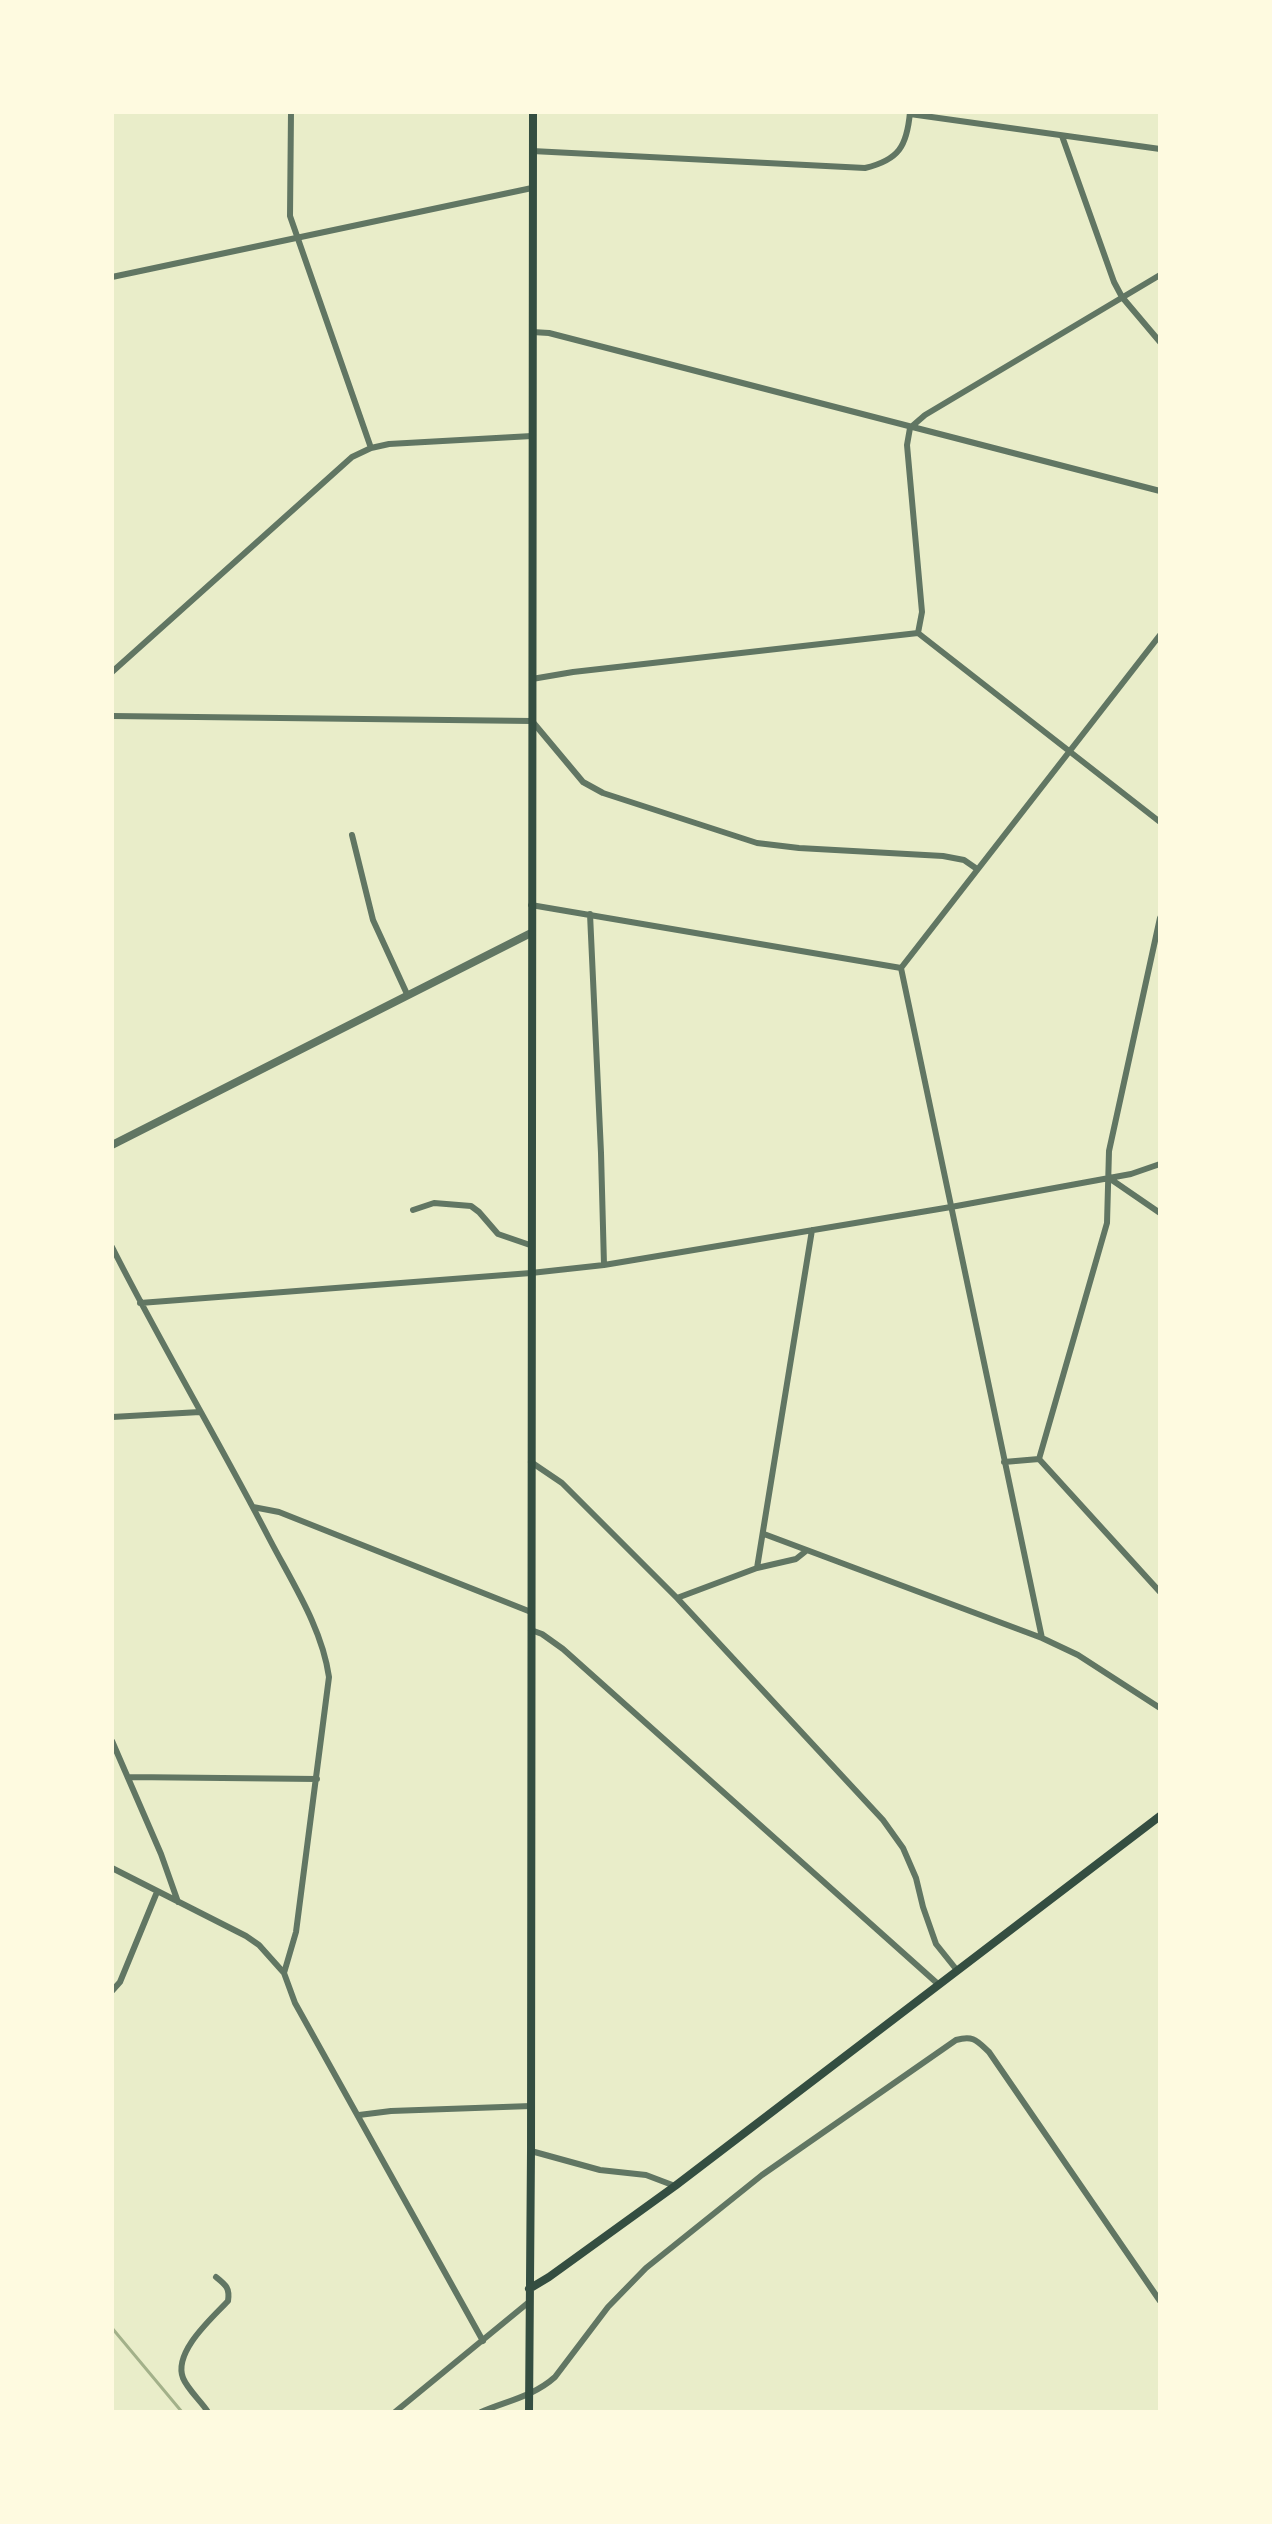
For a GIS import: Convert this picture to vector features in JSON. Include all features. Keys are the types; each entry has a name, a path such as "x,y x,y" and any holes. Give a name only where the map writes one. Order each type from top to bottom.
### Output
{"main road":[{"path":"529,2412 533,112"},
{"path":"529,2289 675,2186 956,1969 1160,1816"}],"street":[{"path":"291,112 288,189 290,216 295,236 371,448"},
{"path":"532,151 865,168 891,159 900,150 907,134 910,113 1160,149"},
{"path":"1062,136 1107,264 1122,297 1160,342"},
{"path":"112,277 295,236 532,188"},
{"path":"918,633 922,612 907,445 910,428 925,414 1160,275"},
{"path":"532,332 549,333 1160,491"},
{"path":"112,672 352,457 371,448 389,444 532,435"},
{"path":"532,679 573,672 918,633 1160,822"},
{"path":"1042,1638 901,968 1160,635"},
{"path":"112,716 532,721 584,782 603,793 624,800 756,843 799,848 943,856 964,860 977,869"},
{"path":"352,835 373,920 407,994"},
{"path":"531,905 901,968"},
{"path":"590,914 604,1265"},
{"path":"1039,1459 1107,1223 1109,1151 1160,918"},
{"path":"112,1145 531,933"},
{"path":"140,1303 531,1273 604,1265 1109,1178 1160,1164"},
{"path":"1109,1178 1160,1213"},
{"path":"413,1210 434,1203 471,1206 498,1234 530,1245"},
{"path":"757,1568 812,1230"},
{"path":"112,1247 140,1303 253,1507 321,1638 326,1658 329,1677 317,1779 296,1932 284,1973"},
{"path":"112,1417 200,1412"},
{"path":"1004,1462 1039,1459"},
{"path":"1039,1459 1160,1592"},
{"path":"531,1462 562,1482 677,1598 883,1820 903,1848 916,1878 936,1944 956,1969"},
{"path":"253,1507 279,1512 531,1612"},
{"path":"764,1534 1042,1638 1078,1656 1160,1708"},
{"path":"677,1598 757,1568 796,1559 806,1551"},
{"path":"531,1630 542,1634 563,1649 938,1983"},
{"path":"112,1741 178,1902"},
{"path":"128,1777 317,1779"},
{"path":"112,1868 246,1936 260,1945 284,1973 295,2003 483,2341"},
{"path":"112,1991 120,1982 157,1892"},
{"path":"481,2412 529,2395 544,2386 555,2377 608,2307 646,2268 762,2175 956,2040 968,2037 977,2041 989,2052 1160,2301"},
{"path":"359,2115 391,2111 531,2106"},
{"path":"531,2151 600,2170 646,2175 675,2186"},
{"path":"208,2412 183,2378 181,2364 186,2350 228,2301 227,2285 216,2277"},
{"path":"395,2412 529,2302"}],"waterway":[{"path":"112,2328 182,2412"}]}
